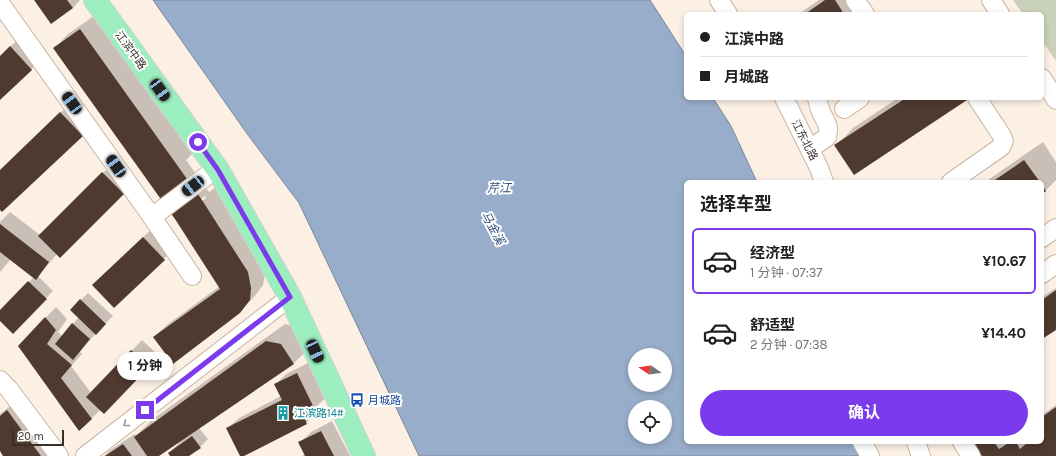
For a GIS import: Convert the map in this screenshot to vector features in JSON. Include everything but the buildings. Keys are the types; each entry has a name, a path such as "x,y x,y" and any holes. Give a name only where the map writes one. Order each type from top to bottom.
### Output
{"main road":[{"name":"江滨中路","path":"95,0 217,168 290,297 364,456"}],"street":[{"path":"719,0 727,12"},
{"path":"855,0 864,12"},
{"path":"991,0 999,12"},
{"path":"0,4 152,217 192,276"},
{"path":"1044,81 1056,100"},
{"name":"江东北路","path":"785,100 810,149 823,180"},
{"path":"810,149 827,137 829,130 828,123 820,111 817,100"},
{"path":"844,109 857,100"},
{"path":"954,180 1001,147 1004,141 978,100"},
{"path":"152,217 217,168"},
{"path":"1044,237 1056,228"},
{"path":"1044,273 1056,264"},
{"path":"85,456 290,297"},
{"path":"0,380 8,388 59,456"},
{"path":"863,444 870,456"},
{"path":"917,444 921,456"},
{"path":"963,444 971,456"}],"green space":[{"path":"1013,0 1056,0 1056,61 1044,44 1044,12 1022,12"}],"water":[{"name":"芹江","path":"153,0 650,0 684,53 684,100 714,100 731,126 756,180 684,180 684,444 860,444 866,456 419,456 299,203 248,135"}],"place":[{"name":"月城路","path":"357,400"},
{"name":"江滨路14#","path":"283,413"}],"route":[{"path":"145,410 290,297 218,170 198,142"}],"water label":[{"name":"马金溪","path":"493,228"}]}
